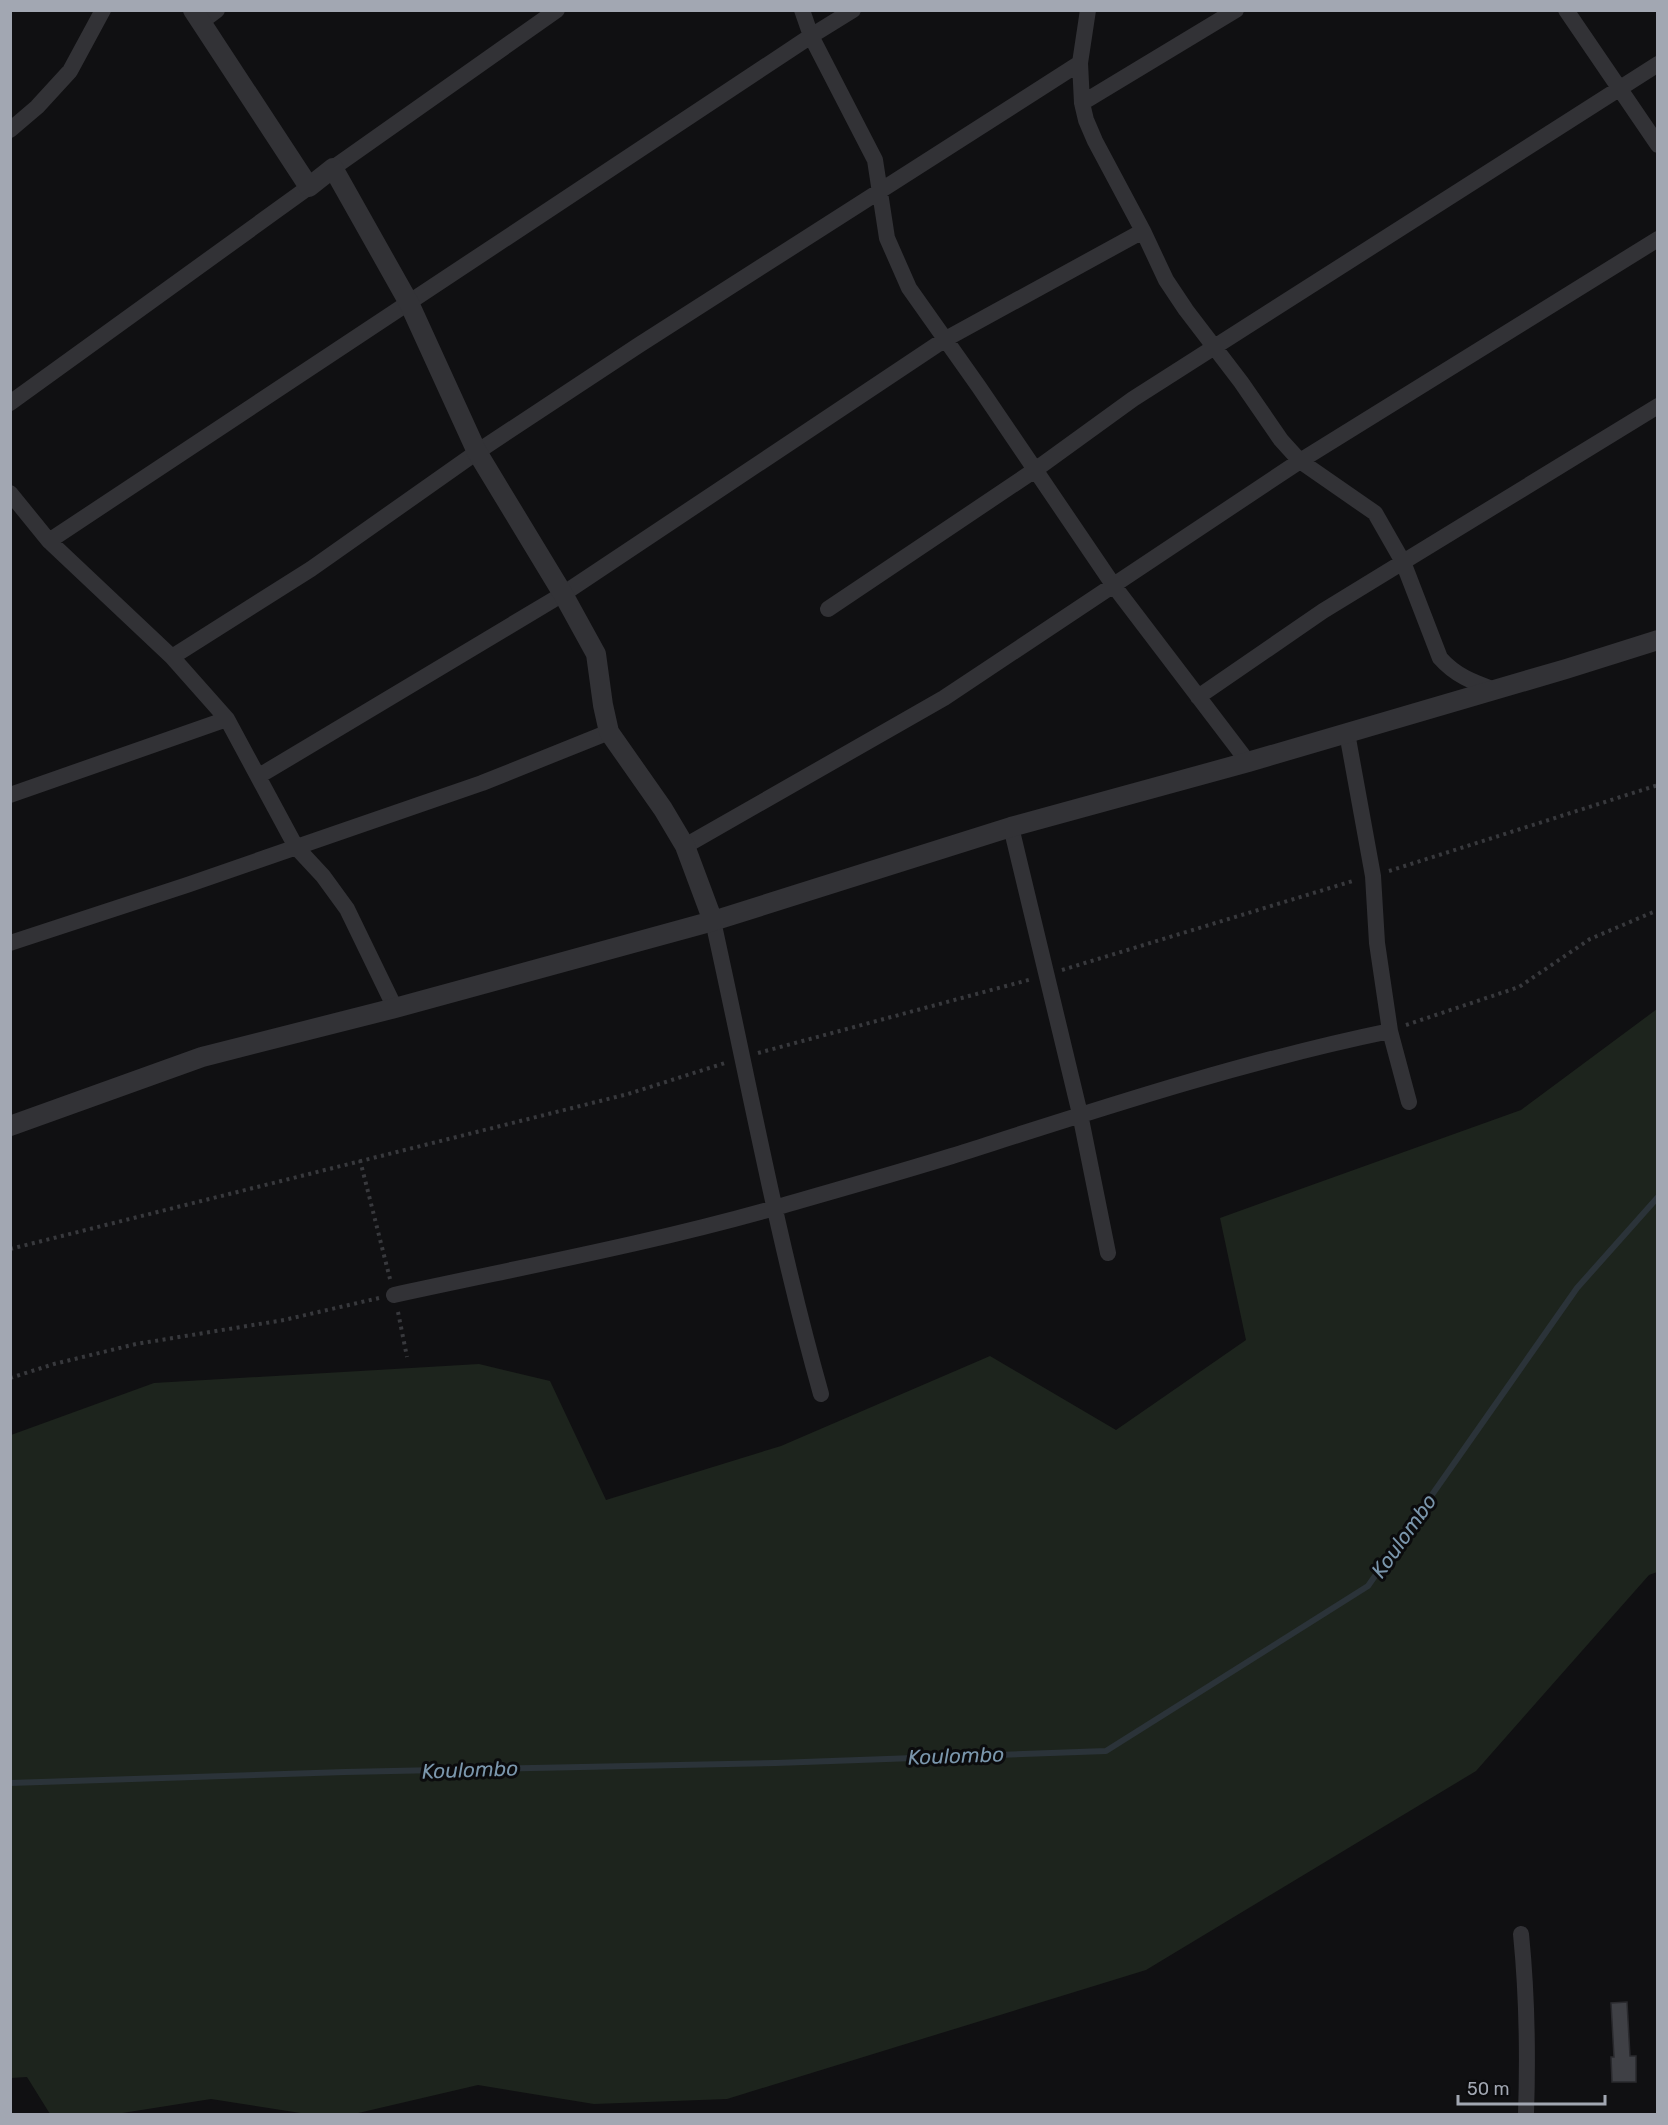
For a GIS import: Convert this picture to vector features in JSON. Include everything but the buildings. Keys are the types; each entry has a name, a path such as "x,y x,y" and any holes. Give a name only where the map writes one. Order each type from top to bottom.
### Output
{"street":[{"path":"10,130 37,107 70,71 103,10"},
{"path":"10,404 333,168 557,10"},
{"path":"802,10 811,36 875,160 886,238 909,288 1114,586 1248,762"},
{"path":"48,541 853,10"},
{"path":"1088,10 1080,63 1082,104 1086,120 1166,280 1281,440 1300,461 1375,513 1403,562 1440,658 1451,671 1466,680 1495,690"},
{"path":"1082,104 1236,10"},
{"path":"1566,10 1658,145"},
{"path":"204,14 309,187"},
{"path":"172,657 311,569 477,452 1080,63"},
{"path":"828,609 1035,470 1133,399 1658,64"},
{"path":"333,168 409,303 477,452 563,594 596,654 609,732 663,809 685,846 713,921 774,1208 820,1394"},
{"path":"259,776 563,594 944,340 1143,231"},
{"path":"685,846 944,698 1300,461 1658,239"},
{"path":"1198,697 1323,611 1658,406"},
{"path":"10,493 48,541 172,657 227,719 296,847 323,876 347,909 395,1008"},
{"path":"10,1126 202,1057 395,1008 713,921 1011,827 1248,762 1658,640"},
{"path":"10,795 227,719"},
{"path":"10,942 187,885 482,783 609,732"},
{"path":"1347,733 1373,876 1377,943 1389,1031 1409,1102"},
{"path":"1011,827 1080,1114 1108,1253"},
{"path":"394,1295 597,1251 774,1208 949,1157 1152,1092 1295,1052 1389,1031"},
{"path":"1521,1934 1526,1982 1528,2046 1526,2115"}],"path":[{"path":"10,1249 628,1094 743,1058 1046,975 1373,876 1658,785"},
{"path":"1389,1031 1519,987 1590,939 1658,910"},
{"path":"360,1160 407,1357"},
{"path":"10,1378 54,1364 136,1344 284,1320 394,1295"}],"shaded area":[{"path":"1657,1009 1657,1572 1649,1575 1476,1771 1146,1970 727,2099 594,2104 478,2085 354,2114 307,2114 211,2099 116,2114 50,2114 27,2077 11,2078 11,1435 154,1383 479,1364 550,1381 606,1500 781,1446 990,1356 1116,1430 1246,1340 1220,1218 1521,1110"}],"waterway":[{"name":"Koulombo","path":"10,1783 345,1772 776,1763 1106,1751 1368,1586 1577,1288 1658,1197"}]}
